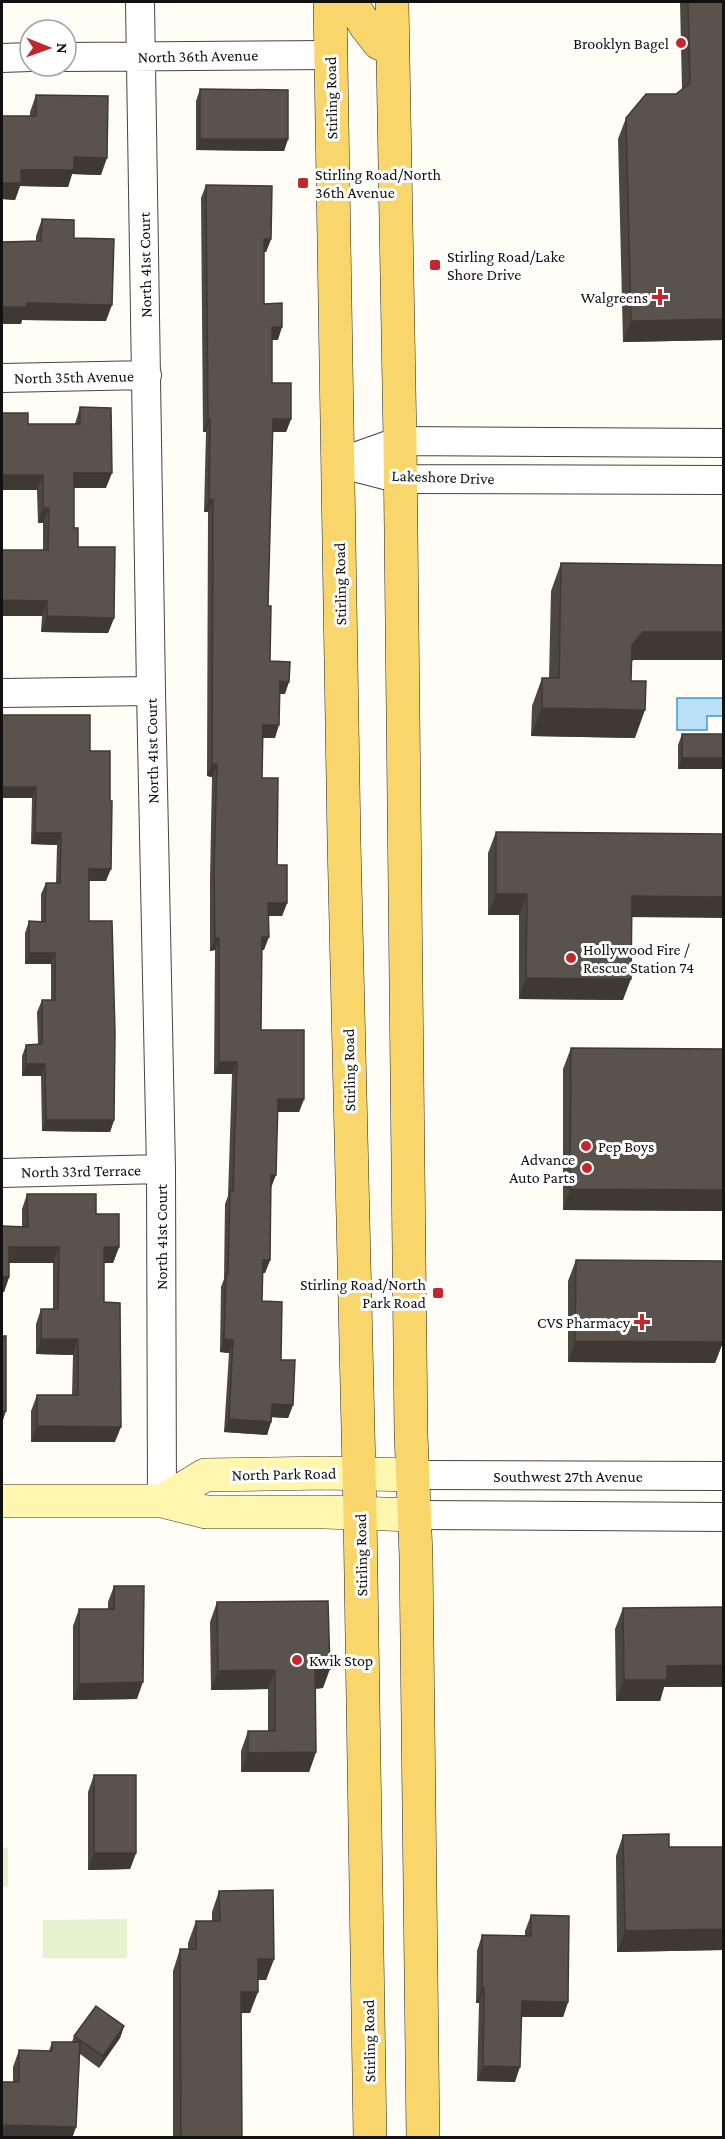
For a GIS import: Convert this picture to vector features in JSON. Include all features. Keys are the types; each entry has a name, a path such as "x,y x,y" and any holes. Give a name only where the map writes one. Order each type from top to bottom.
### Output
{"main road":[{"name":"Stirling Road","path":"330,2 370,2138"},
{"path":"351,2 379,43 393,49"},
{"path":"392,2 423,2138"}],"street":[{"name":"North 41st Court","path":"140,2 161,1169 162,1501"},
{"name":"North 36th Avenue","path":"78,57 331,55"},
{"path":"2,58 18,57"},
{"name":"North 35th Avenue","path":"2,378 147,375"},
{"name":"Lakeshore Drive","path":"338,463 400,441 723,443"},
{"name":"Lakeshore Drive","path":"338,463 400,479 723,480"},
{"path":"2,693 151,692"},
{"name":"North 33rd Terrace","path":"2,1173 161,1169"},
{"name":"North Park Road","path":"162,1501 206,1475 413,1475"},
{"name":"Southwest 27th Avenue","path":"413,1475 723,1476"},
{"path":"2,1501 162,1501 206,1512 415,1515 717,1514"}],"green space":[{"path":"8,1847 8,1887 2,1887 2,1848"},
{"path":"127,1919 127,1958 43,1958 43,1920"}],"water":[{"path":"677,698 723,698 723,716 707,716 707,730 677,730"}],"building":[{"path":"688,2 723,2 723,319 631,321 626,118 646,94 676,94 690,83"},
{"path":"200,89 288,90 288,139 200,139"},
{"path":"36,95 108,96 107,158 74,157 74,170 21,170 21,183 2,183 2,116 36,116"},
{"path":"206,185 272,186 271,239 264,239 264,304 282,303 282,327 272,327 272,383 291,383 291,419 273,419 268,606 271,606 270,661 290,662 289,682 280,681 279,725 263,725 262,778 278,778 277,865 287,865 287,903 268,903 269,937 262,937 261,1030 304,1030 304,1099 278,1099 276,1175 271,1175 270,1260 263,1260 262,1301 282,1302 281,1360 295,1360 293,1405 272,1404 271,1422 229,1419 233,1340 224,1339 230,1191 233,1191 237,1062 219,1062 219,938 215,938 214,866 217,764 212,764 213,500 209,499"},
{"path":"42,219 74,220 74,238 114,239 112,305 27,303 27,307 2,307 2,242 41,241"},
{"path":"80,407 111,408 112,473 74,473 74,528 78,528 78,547 115,547 114,618 47,616 47,601 2,600 2,550 48,550 49,508 43,508 43,475 2,475 2,413 28,413 28,424 80,424"},
{"path":"561,563 723,565 723,632 643,632 632,645 631,681 646,681 645,710 542,708 542,678 559,678"},
{"path":"2,715 90,715 90,751 110,751 111,869 89,869 89,921 112,921 115,1033 114,1120 46,1120 45,1064 26,1064 26,1045 42,1044 42,1000 55,1000 55,953 29,953 29,921 45,922 46,883 60,883 61,833 35,833 36,787 2,787"},
{"path":"682,734 723,734 723,758 682,758"},
{"name":"Hollywood Fire / Rescue Station 74","path":"496,832 723,834 723,897 632,896 631,979 526,978 527,894 496,894"},
{"path":"571,1048 723,1049 723,1190 570,1189"},
{"path":"27,1194 96,1194 96,1214 119,1214 119,1247 104,1247 104,1302 120,1303 121,1427 37,1426 37,1395 78,1395 78,1339 41,1339 41,1309 58,1309 59,1247 9,1247 9,1277 2,1277 2,1226 28,1227"},
{"name":"CVS Pharmacy","path":"576,1260 723,1261 723,1342 575,1341"},
{"path":"2,1336 6,1336 6,1411 2,1411"},
{"path":"114,1586 144,1586 143,1682 79,1684 79,1609 114,1609"},
{"path":"328,1601 330,1669 315,1669 316,1752 248,1753 248,1731 275,1731 275,1670 218,1671 217,1602"},
{"path":"723,1607 723,1665 667,1666 667,1680 624,1680 623,1608"},
{"path":"94,1775 136,1775 136,1853 94,1853"},
{"path":"669,1834 669,1847 723,1847 723,1929 625,1931 623,1835"},
{"path":"273,1890 274,1959 258,1959 258,1992 241,1992 242,2138 181,2138 180,1949 196,1949 196,1921 220,1921 219,1891"},
{"path":"531,1915 569,1916 568,2002 522,2001 520,2067 483,2066 482,1935 531,1936"},
{"path":"96,2006 124,2026 103,2056 74,2036"},
{"path":"52,2042 80,2042 76,2127 2,2125 2,2082 19,2082 19,2050 52,2051"}],"place":[{"name":"Brooklyn Bagel","path":"681,43"},
{"name":"Stirling Road/North 36th Avenue","path":"303,183"},
{"name":"Stirling Road/Lake Shore Drive","path":"435,265"},
{"name":"Walgreens","path":"660,297"},
{"name":"Hollywood Fire / Rescue Station 74","path":"571,958"},
{"name":"Pep Boys","path":"586,1146"},
{"name":"Advance Auto Parts","path":"587,1168"},
{"name":"Stirling Road/North Park Road","path":"438,1293"},
{"name":"CVS Pharmacy","path":"642,1322"},
{"name":"Kwik Stop","path":"297,1660"}]}
